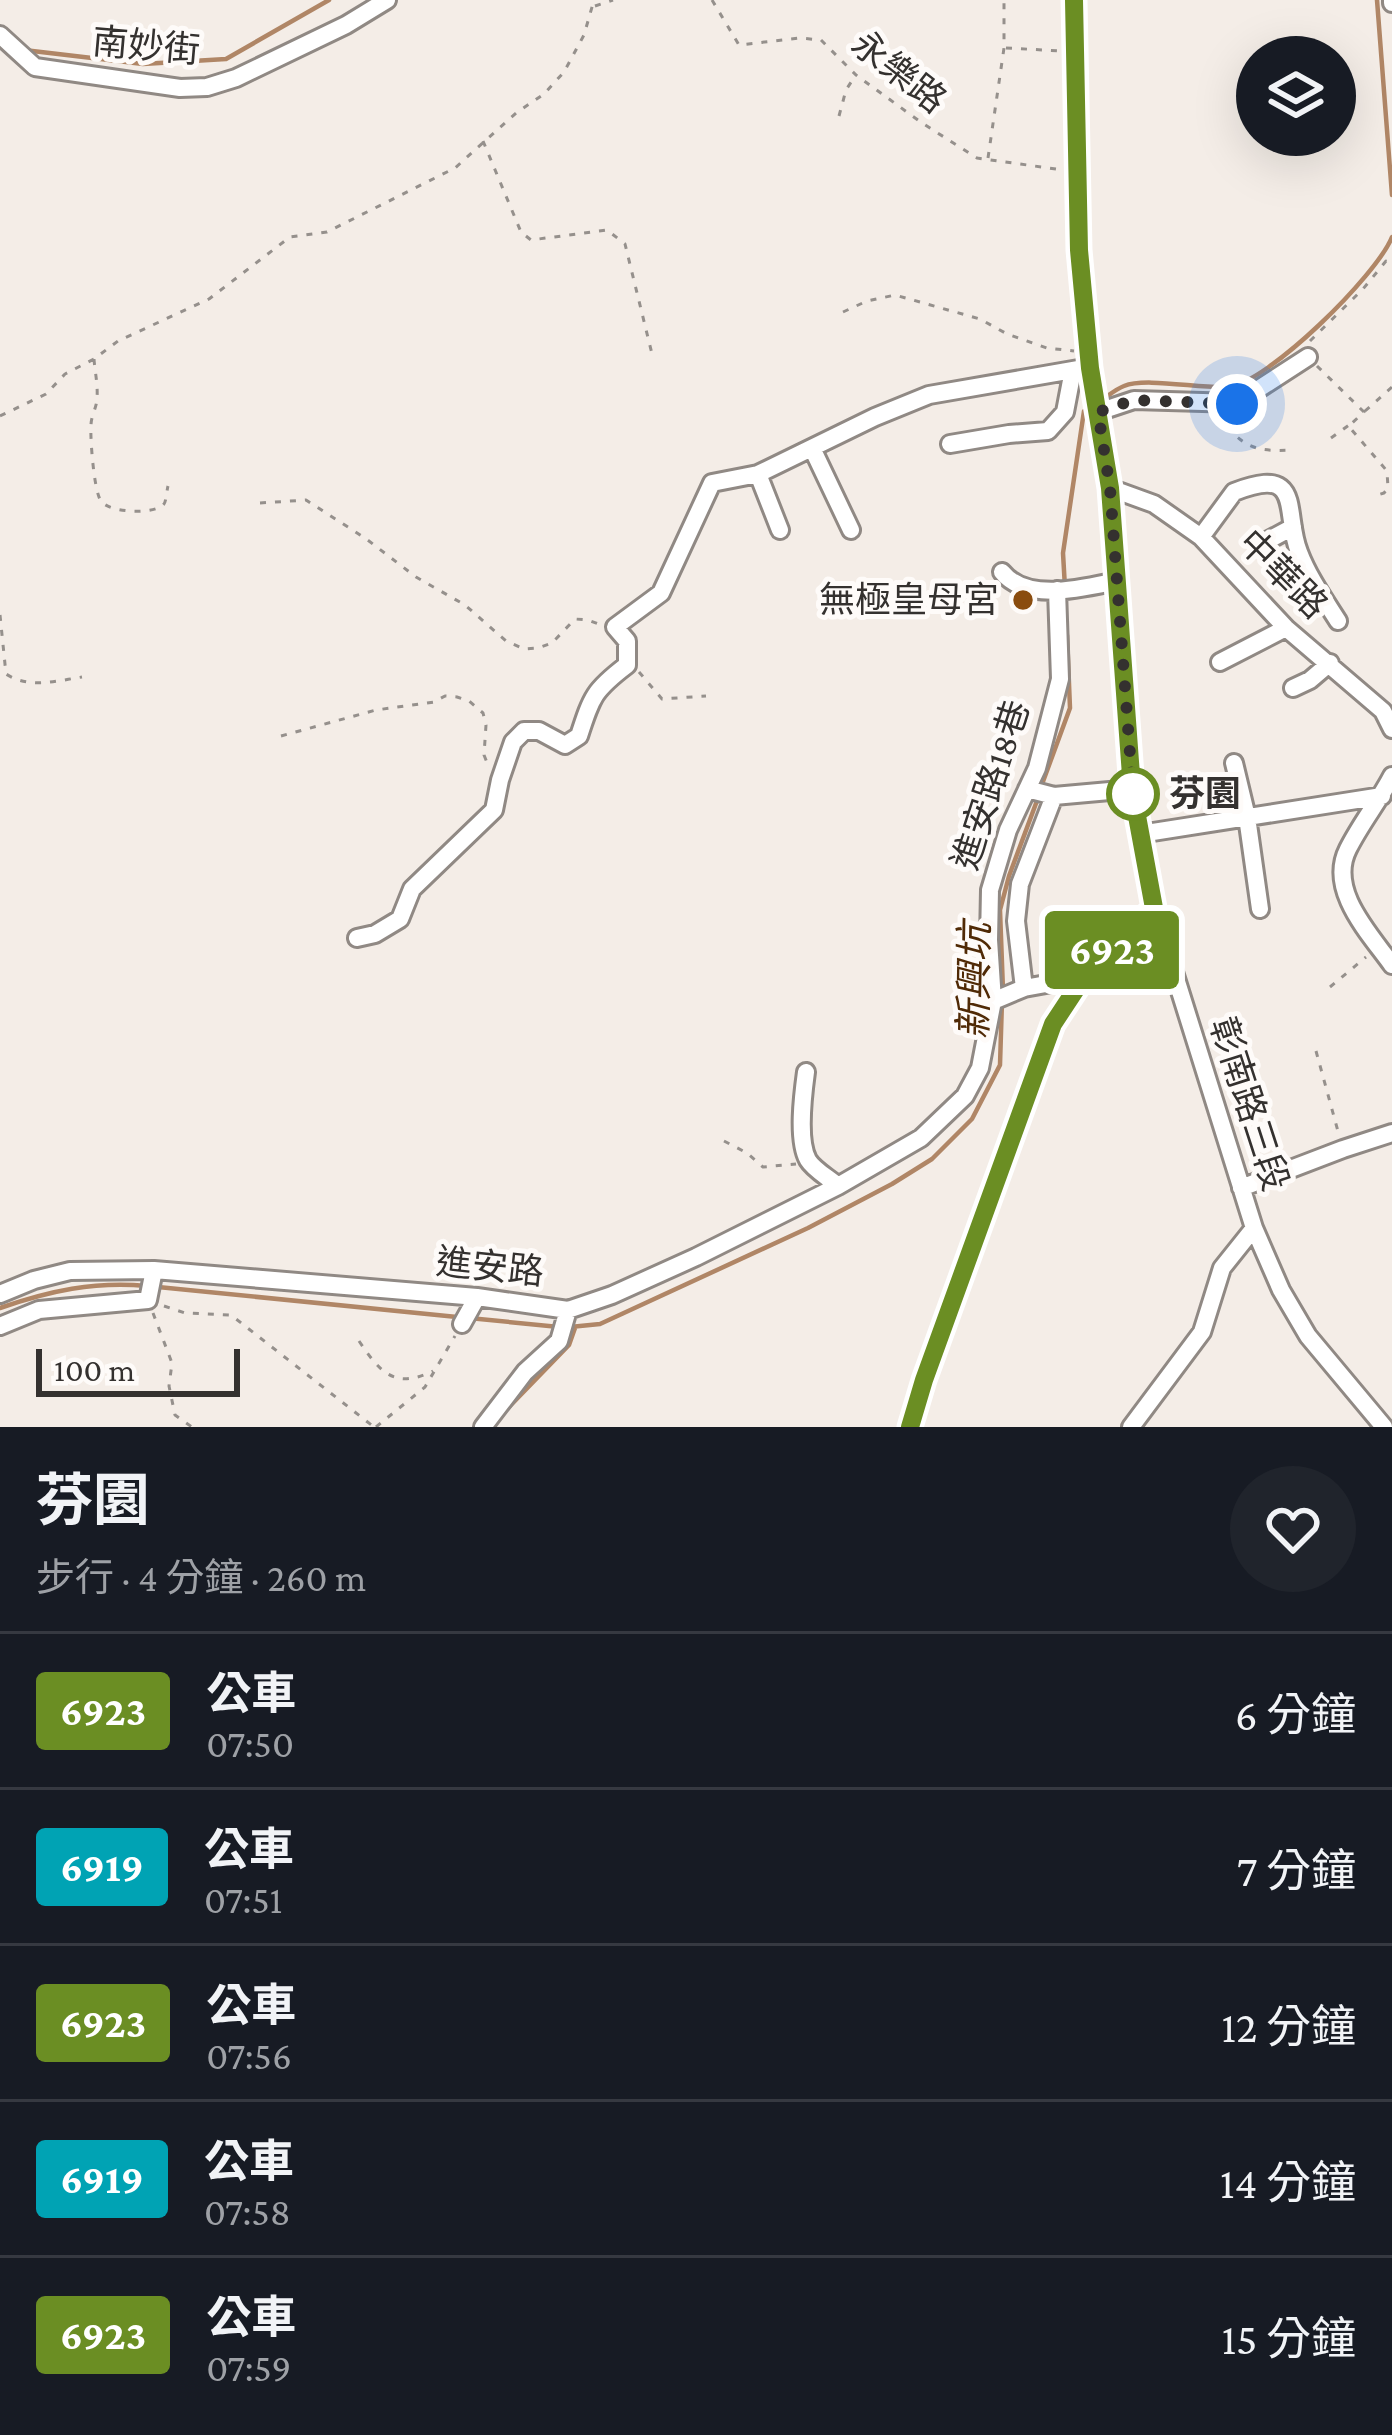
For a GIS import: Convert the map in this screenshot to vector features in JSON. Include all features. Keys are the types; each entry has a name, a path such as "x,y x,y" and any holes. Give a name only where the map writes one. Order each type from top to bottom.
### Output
{"street":[{"name":"南妙街","path":"0,35 35,67 180,88 207,87 255,70 387,0"},
{"path":"950,444 1048,430 1064,412 1084,364 1074,0"},
{"name":"南妙街","path":"0,57 27,59"},
{"path":"1098,410 1134,400 1237,404 1304,353"},
{"path":"357,938 375,934 400,919 412,889 494,810 513,742 524,730 538,731 565,745 579,736 598,686 627,664 627,641 615,626 661,593 712,483 758,474 929,395 1084,364"},
{"name":"彰南路三段","path":"1084,364 1095,389 1110,488 1132,789 1154,908 1241,1189 1281,1290 1308,1336 1384,1427"},
{"path":"812,448 851,530"},
{"path":"758,474 780,530"},
{"path":"1201,537 1234,492 1265,485 1285,490 1291,499 1299,554 1338,621"},
{"name":"中華路","path":"1110,488 1154,504 1201,537 1286,628 1382,711 1392,729"},
{"path":"1267,541 1293,527"},
{"path":"1002,572 1027,587 1064,590 1117,581"},
{"name":"進安路18巷","path":"993,1001 990,890 1008,830 1037,768 1060,680 1064,590"},
{"path":"1220,662 1286,628"},
{"path":"1293,688 1330,663"},
{"path":"1234,763 1260,909"},
{"path":"1392,776 1342,867 1350,905 1392,965"},
{"path":"1027,789 1054,796 1132,789"},
{"path":"1024,988 1016,921 1019,884 1054,796"},
{"path":"1140,834 1382,796"},
{"path":"910,1427 1053,1024 1084,977 1154,908"},
{"path":"993,1001 1024,988 1084,977"},
{"name":"進安路","path":"0,1294 70,1271 154,1270 568,1310 612,1295 838,1186 921,1138 965,1096 980,1068 993,1001"},
{"path":"806,1072 802,1122 809,1163 838,1186"},
{"path":"1241,1189 1392,1133"},
{"path":"1132,1427 1202,1332 1222,1268 1254,1228"},
{"path":"0,1326 39,1310 148,1300 154,1270"},
{"path":"462,1324 477,1298"},
{"path":"483,1427 525,1372 559,1341 568,1310"}],"path":[{"path":"0,416 46,394 65,374 118,341 209,299 290,236 327,232 454,168 544,94 564,72 584,35 593,3 613,0"},
{"name":"永樂路","path":"712,0 739,45 821,40 856,75 977,158 1076,172"},
{"path":"988,160 1004,48 1004,0"},
{"path":"1004,48 1076,52"},
{"path":"839,116 856,75"},
{"path":"483,140 520,232 532,240 607,230 626,244 653,358"},
{"path":"1364,412 1304,353 1386,260 1392,264"},
{"path":"843,312 866,301 895,296 980,320 1084,364"},
{"path":"94,359 98,403 90,422 100,501 111,508 150,511 165,502 168,486"},
{"path":"1330,438 1392,387"},
{"path":"1209,404 1249,447 1262,452 1292,450"},
{"path":"1351,424 1387,471 1388,488 1374,496"},
{"path":"260,503 306,500 524,649 552,643 575,620 615,626"},
{"path":"0,615 6,674 12,679 48,682 82,676"},
{"path":"627,664 662,699 706,696"},
{"path":"281,736 376,710 458,697 483,713 484,755 492,775 500,781"},
{"path":"1330,987 1378,946"},
{"path":"1316,1051 1343,1149"},
{"path":"724,1141 763,1168 809,1163"},
{"path":"148,1300 172,1363 169,1386 175,1415 191,1427"},
{"path":"148,1300 185,1313 231,1315 374,1427 425,1388 462,1324"},
{"path":"359,1341 377,1368 391,1376 403,1380 435,1370"}],"waterway":[{"path":"24,50 143,64 226,59 329,0"},
{"name":"新興坑","path":"1377,0 1392,195"},
{"name":"新興坑","path":"1100,401 1134,384 1228,387 1246,381 1319,325 1366,276 1392,237"},
{"name":"新興坑","path":"1065,588 1063,553 1084,411 1090,407"},
{"name":"新興坑","path":"1041,787 1070,708 1067,635"},
{"name":"新興坑","path":"1003,990 1000,910 1038,798"},
{"name":"新興坑","path":"570,1327 600,1324 808,1228 932,1159 972,1119 1000,1065 1002,1001"},
{"name":"新興坑","path":"0,1308 72,1289 147,1286"},
{"name":"新興坑","path":"158,1287 457,1317"},
{"name":"新興坑","path":"469,1318 559,1327"},
{"path":"508,1408 569,1345 575,1328"}],"bus line":[{"name":"6923","path":"910,1427 1053,1024 1084,977 1154,908 1132,789 1110,488 1090,368 1079,250 1074,0"}],"place":[{"name":"無極皇母宮","path":"1023,600"},
{"name":"芬園","path":"1133,794"}],"route":[{"path":"1133,794 1110,488 1098,412 1134,400 1237,404"}]}
